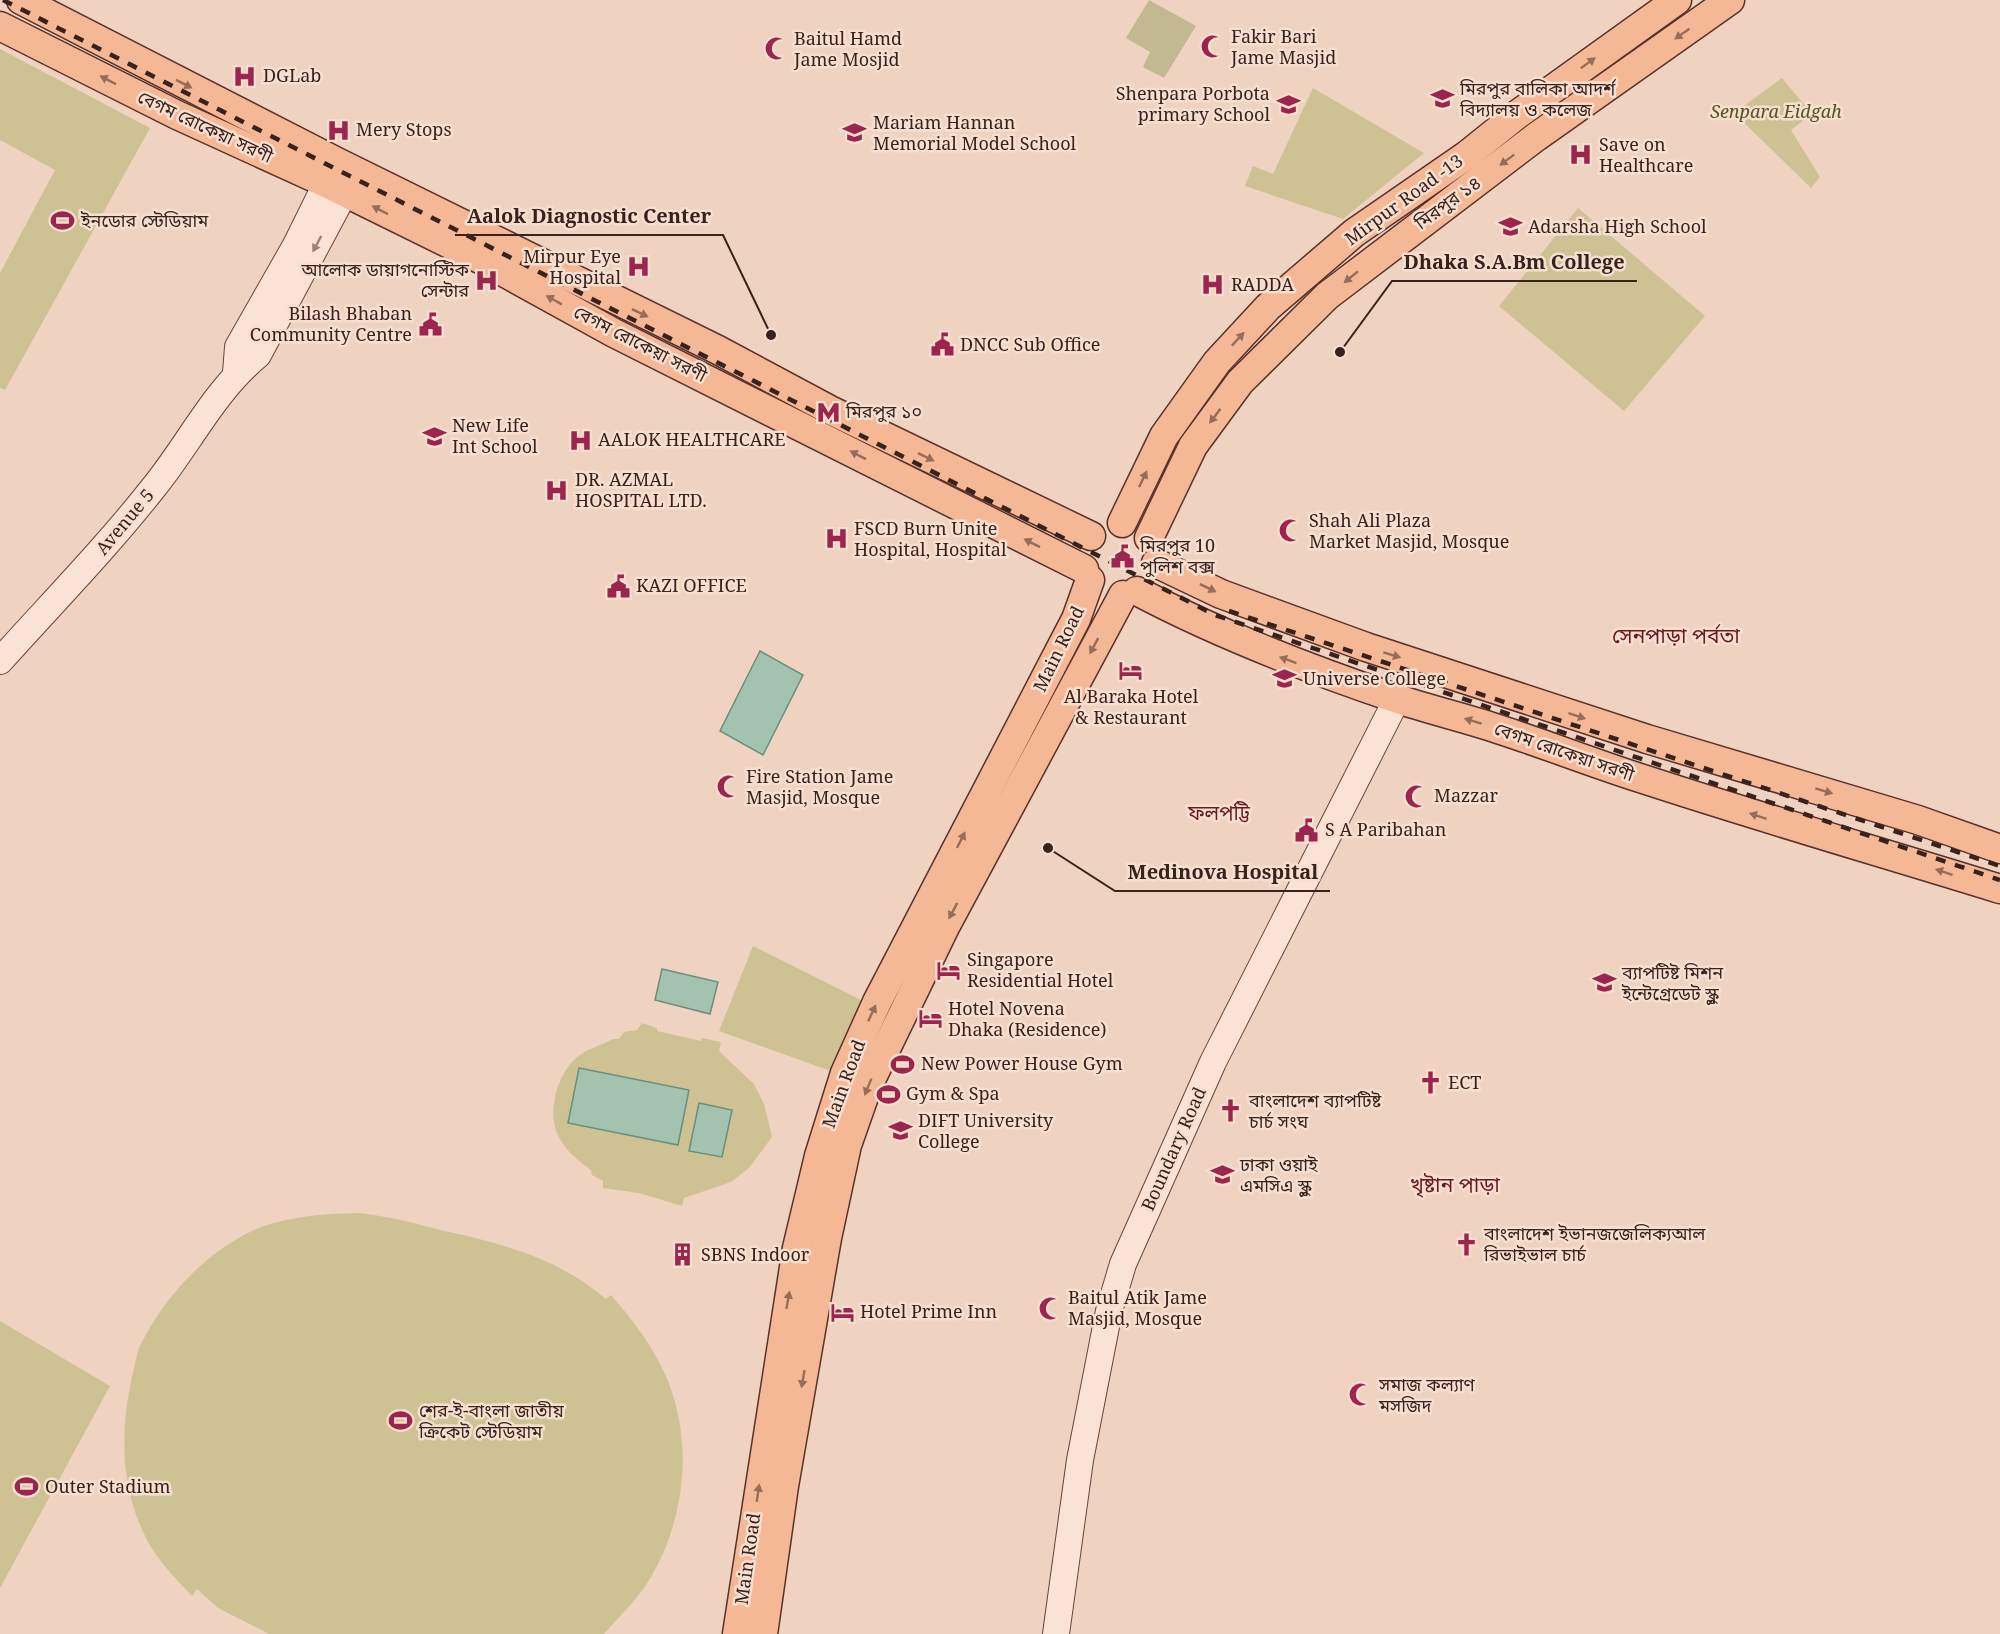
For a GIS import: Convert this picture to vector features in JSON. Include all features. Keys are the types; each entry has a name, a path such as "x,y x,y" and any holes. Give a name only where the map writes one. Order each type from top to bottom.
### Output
{"main road":[{"name":"বেগম রোকেয়া সরণী","path":"21,0 337,181 614,333 1087,575"},
{"name":"Mirpur Road -13","path":"1122,523 1164,436 1217,362 1268,307 1354,233 1467,155 1518,114 1677,0"},
{"name":"মিরপুর ১৪","path":"1152,550 1192,446 1240,382 1282,338 1327,296 1383,251 1536,137 1730,0"},
{"name":"বেগম রোকেয়া সরণী","path":"0,26 177,115 337,181 718,350 841,415 1091,536"},
{"path":"1518,114 1536,137"},
{"path":"1122,523 1132,525 1152,550 1150,579 1130,593 1110,594 1099,589 1087,575 1083,558 1091,536 1110,524 1122,523"},
{"name":"বেগম রোকেয়া সরণী","path":"1152,550 1221,594 1366,647 1647,739 1918,820 2000,849"},
{"name":"Main Road","path":"763,1634 795,1342 804,1216 819,1156 849,1063 877,1002 1076,619 1087,575"},
{"name":"বেগম রোকেয়া সরণী","path":"1130,593 1269,653 1397,699 1501,730 1583,760 1766,819 1818,832 2000,889"},
{"name":"Main Road","path":"737,1634 795,1342 847,1145 867,1088 945,927 1130,593"}],"street":[{"path":"236,373 238,347 296,245 337,181"},
{"name":"Avenue 5","path":"0,661 81,574 154,488 236,373 258,355 337,181"},
{"name":"Boundary Road","path":"1056,1634 1080,1460 1109,1311 1124,1264 1213,1062 1397,699"}],"green space":[{"name":"ইনডোর স্টেডিয়াম","path":"0,49 150,128 5,390 0,388 0,273 55,170 0,140"},
{"name":"Senpara Eidgah","path":"1782,78 1812,114 1791,130 1820,177 1811,188 1734,113"},
{"path":"1313,88 1424,153 1343,219 1245,186 1253,166 1273,174"},
{"path":"1578,208 1705,316 1624,411 1499,306"},
{"path":"753,946 869,1004 839,1074 719,1031"},
{"path":"642,1023 657,1028 657,1031 701,1041 702,1038 721,1042 719,1051 754,1084 764,1104 772,1137 749,1168 731,1182 684,1198 682,1206 639,1193 603,1188 603,1181 592,1175 591,1170 571,1154 564,1145 555,1126 553,1115 557,1089 570,1065 580,1055 613,1039 619,1039 624,1032 637,1030"},
{"name":"শের-ই-বাংলা জাতীয় ক্রিকেট স্টেডিয়াম","path":"359,1213 400,1220 486,1241 548,1262 568,1272 606,1299 611,1295 637,1327 654,1353 671,1388 678,1415 682,1442 679,1499 673,1526 651,1577 635,1600 604,1634 269,1634 218,1608 197,1589 192,1596 151,1548 138,1520 127,1480 124,1439 132,1377 139,1350 149,1329 185,1280 215,1254 248,1233 289,1219"},
{"name":"Outer Stadium","path":"0,1321 110,1386 0,1588"}],"shaded area":[{"path":"1149,0 1196,26 1164,78 1143,67 1150,52 1126,38"},
{"path":"760,651 803,675 763,755 720,731"},
{"path":"662,969 718,982 710,1014 655,1000"},
{"path":"579,1068 689,1090 678,1145 568,1123"},
{"path":"699,1103 732,1110 722,1157 689,1151"}],"railway":[{"path":"3,0 1215,615 2000,880"},
{"path":"1229,611 2000,866"}],"place":[{"name":"Fakir Bari Jame Masjid","path":"1213,47"},
{"name":"Baitul Hamd Jame Mosjid","path":"776,49"},
{"name":"DGLab","path":"245,76"},
{"name":"মিরপুর বালিকা আদর্শ বিদ্যালয় ও কলেজ","path":"1442,99"},
{"name":"Shenpara Porbota primary School","path":"1288,104"},
{"name":"Mery Stops","path":"338,130"},
{"name":"Mariam Hannan Memorial Model School","path":"855,133"},
{"name":"Save on Healthcare","path":"1581,155"},
{"name":"ইনডোর স্টেডিয়াম","path":"63,221"},
{"name":"Adarsha High School","path":"1510,227"},
{"name":"Mirpur Eye Hospital","path":"639,267"},
{"name":"আলোক ডায়াগনোস্টিক সেন্টার","path":"487,280"},
{"name":"RADDA","path":"1213,285"},
{"name":"Bilash Bhaban Community Centre","path":"430,324"},
{"name":"Aalok Diagnostic Center","path":"771,335"},
{"name":"DNCC Sub Office","path":"942,345"},
{"name":"Dhaka S.A.Bm College","path":"1340,352"},
{"name":"মিরপুর ১০","path":"828,412"},
{"name":"New Life Int School","path":"434,436"},
{"name":"AALOK HEALTHCARE","path":"580,440"},
{"name":"DR. AZMAL HOSPITAL LTD.","path":"557,490"},
{"name":"Shah Ali Plaza Market Masjid, Mosque","path":"1291,531"},
{"name":"FSCD Burn Unite Hospital, Hospital","path":"836,539"},
{"name":"মিরপুর 10 পুলিশ বক্স","path":"1122,556"},
{"name":"KAZI OFFICE","path":"618,586"},
{"name":"Al Baraka Hotel & Restaurant","path":"1131,671"},
{"name":"Universe College","path":"1285,679"},
{"name":"Fire Station Jame Masjid, Mosque","path":"728,787"},
{"name":"Mazzar","path":"1416,796"},
{"name":"S A Paribahan","path":"1307,830"},
{"name":"Medinova Hospital","path":"1048,848"},
{"name":"Singapore Residential Hotel","path":"949,970"},
{"name":"ব্যাপটিষ্ট মিশন ইন্টেগ্রেডেট স্কুল","path":"1604,983"},
{"name":"Hotel Novena Dhaka (Residence)","path":"930,1019"},
{"name":"New Power House Gym","path":"903,1064"},
{"name":"ECT","path":"1430,1083"},
{"name":"Gym & Spa","path":"888,1094"},
{"name":"বাংলাদেশ ব্যাপটিষ্ট চার্চ সংঘ","path":"1231,1111"},
{"name":"DIFT University College","path":"900,1131"},
{"name":"ঢাকা ওয়াই এমসিএ স্কুল","path":"1222,1175"},
{"name":"বাংলাদেশ ইভানজজেলিক্যআল রিভাইভাল চার্চ","path":"1466,1244"},
{"name":"SBNS Indoor","path":"683,1255"},
{"name":"Baitul Atik Jame Masjid, Mosque","path":"1050,1308"},
{"name":"Hotel Prime Inn","path":"842,1312"},
{"name":"সমাজ কল্যাণ মসজিদ","path":"1361,1395"},
{"name":"শের-ই-বাংলা জাতীয় ক্রিকেট স্টেডিয়াম","path":"401,1421"},
{"name":"Outer Stadium","path":"27,1487"}],"district":[{"name":"সেনপাড়া পর্বতা","path":"1676,636"},
{"name":"ফলপট্টি","path":"1219,813"},
{"name":"খৃষ্টান পাড়া","path":"1455,1185"}]}
